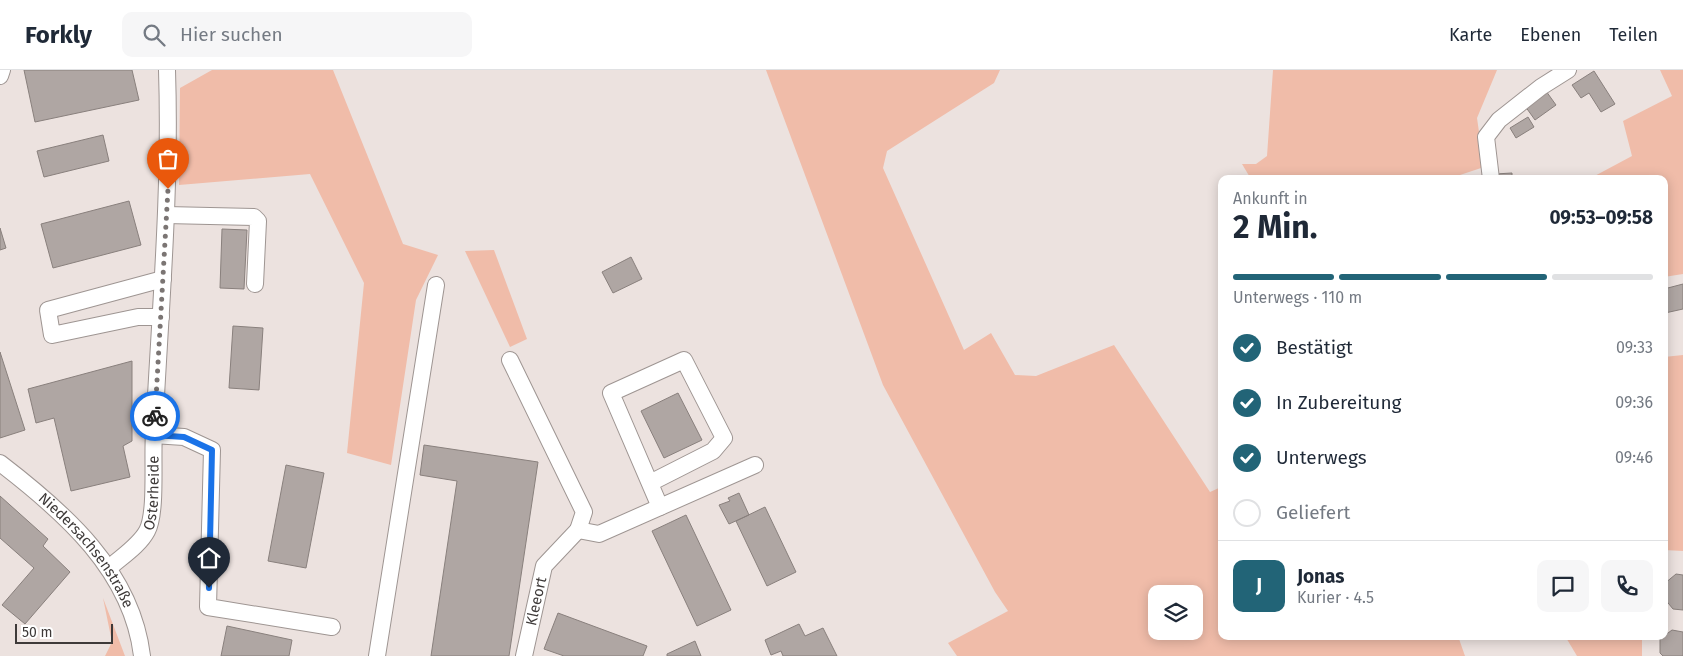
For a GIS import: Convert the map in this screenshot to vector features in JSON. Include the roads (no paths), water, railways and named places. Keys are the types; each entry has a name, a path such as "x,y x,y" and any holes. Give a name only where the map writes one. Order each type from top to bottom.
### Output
{"street":[{"path":"0,76 2,70"},
{"name":"Osterheide","path":"109,568 136,544 147,531 152,516 154,435 168,189 167,70"},
{"path":"1491,175 1486,138 1498,120 1541,87 1568,70"},
{"path":"166,215 254,217 258,222 255,284"},
{"path":"161,317 138,317 52,335 48,310 163,279"},
{"path":"377,656 436,285"},
{"path":"510,360 584,512 578,530 599,534 755,465"},
{"path":"650,483 713,451 724,438 684,360 611,393 660,507"},
{"path":"154,435 184,437 212,450 208,607 332,626"},
{"name":"Niedersachsenstraße","path":"0,463 37,491 76,528 109,568 131,608 142,656"},
{"name":"Kleeort","path":"524,656 544,566 578,530"}]}
